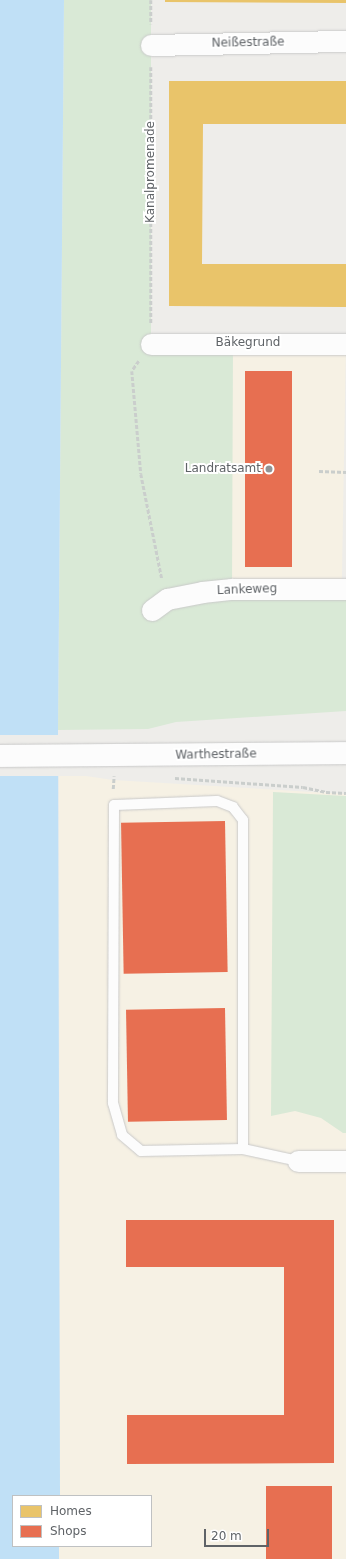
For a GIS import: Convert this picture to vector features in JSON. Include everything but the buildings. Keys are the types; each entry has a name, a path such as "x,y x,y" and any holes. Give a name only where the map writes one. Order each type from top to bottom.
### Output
{"street":[{"name":"Neißestraße","path":"151,46 346,42"},
{"name":"Bäkegrund","path":"151,344 346,344"},
{"name":"Lankeweg","path":"152,610 167,599 202,592 232,589 346,589"},
{"name":"Warthestraße","path":"0,756 346,753"},
{"path":"298,1161 346,1161"}],"lane":[{"path":"243,1149 244,820 233,807 217,802 114,805 113,1103 122,1135 141,1151 243,1149 298,1161"}],"path":[{"name":"Kanalpromenade","path":"151,0 151,344"},
{"path":"151,344 132,370 141,474 162,579 152,610"},
{"path":"319,471 346,472"},
{"path":"108,773 114,774"},
{"path":"169,778 303,787 326,792 346,793"}],"shaded area":[{"path":"233,343 346,345 342,591 229,589"},
{"path":"59,776 86,776 113,780 346,794 346,1559 59,1559 59,1547 152,1547 152,1495 60,1495"}],"green space":[{"path":"64,0 151,0 151,343 233,343 232,589 346,589 346,711 176,722 148,729 58,730"},
{"path":"273,792 346,796 346,1133 343,1133 321,1118 295,1111 271,1116"}],"water":[{"path":"0,0 64,0 58,730 60,1495 12,1495 12,1547 59,1547 59,1559 0,1559"}],"pier":[{"path":"0,735 60,735 60,776 0,776"}],"place":[{"name":"Landratsamt","path":"269,469"}]}
